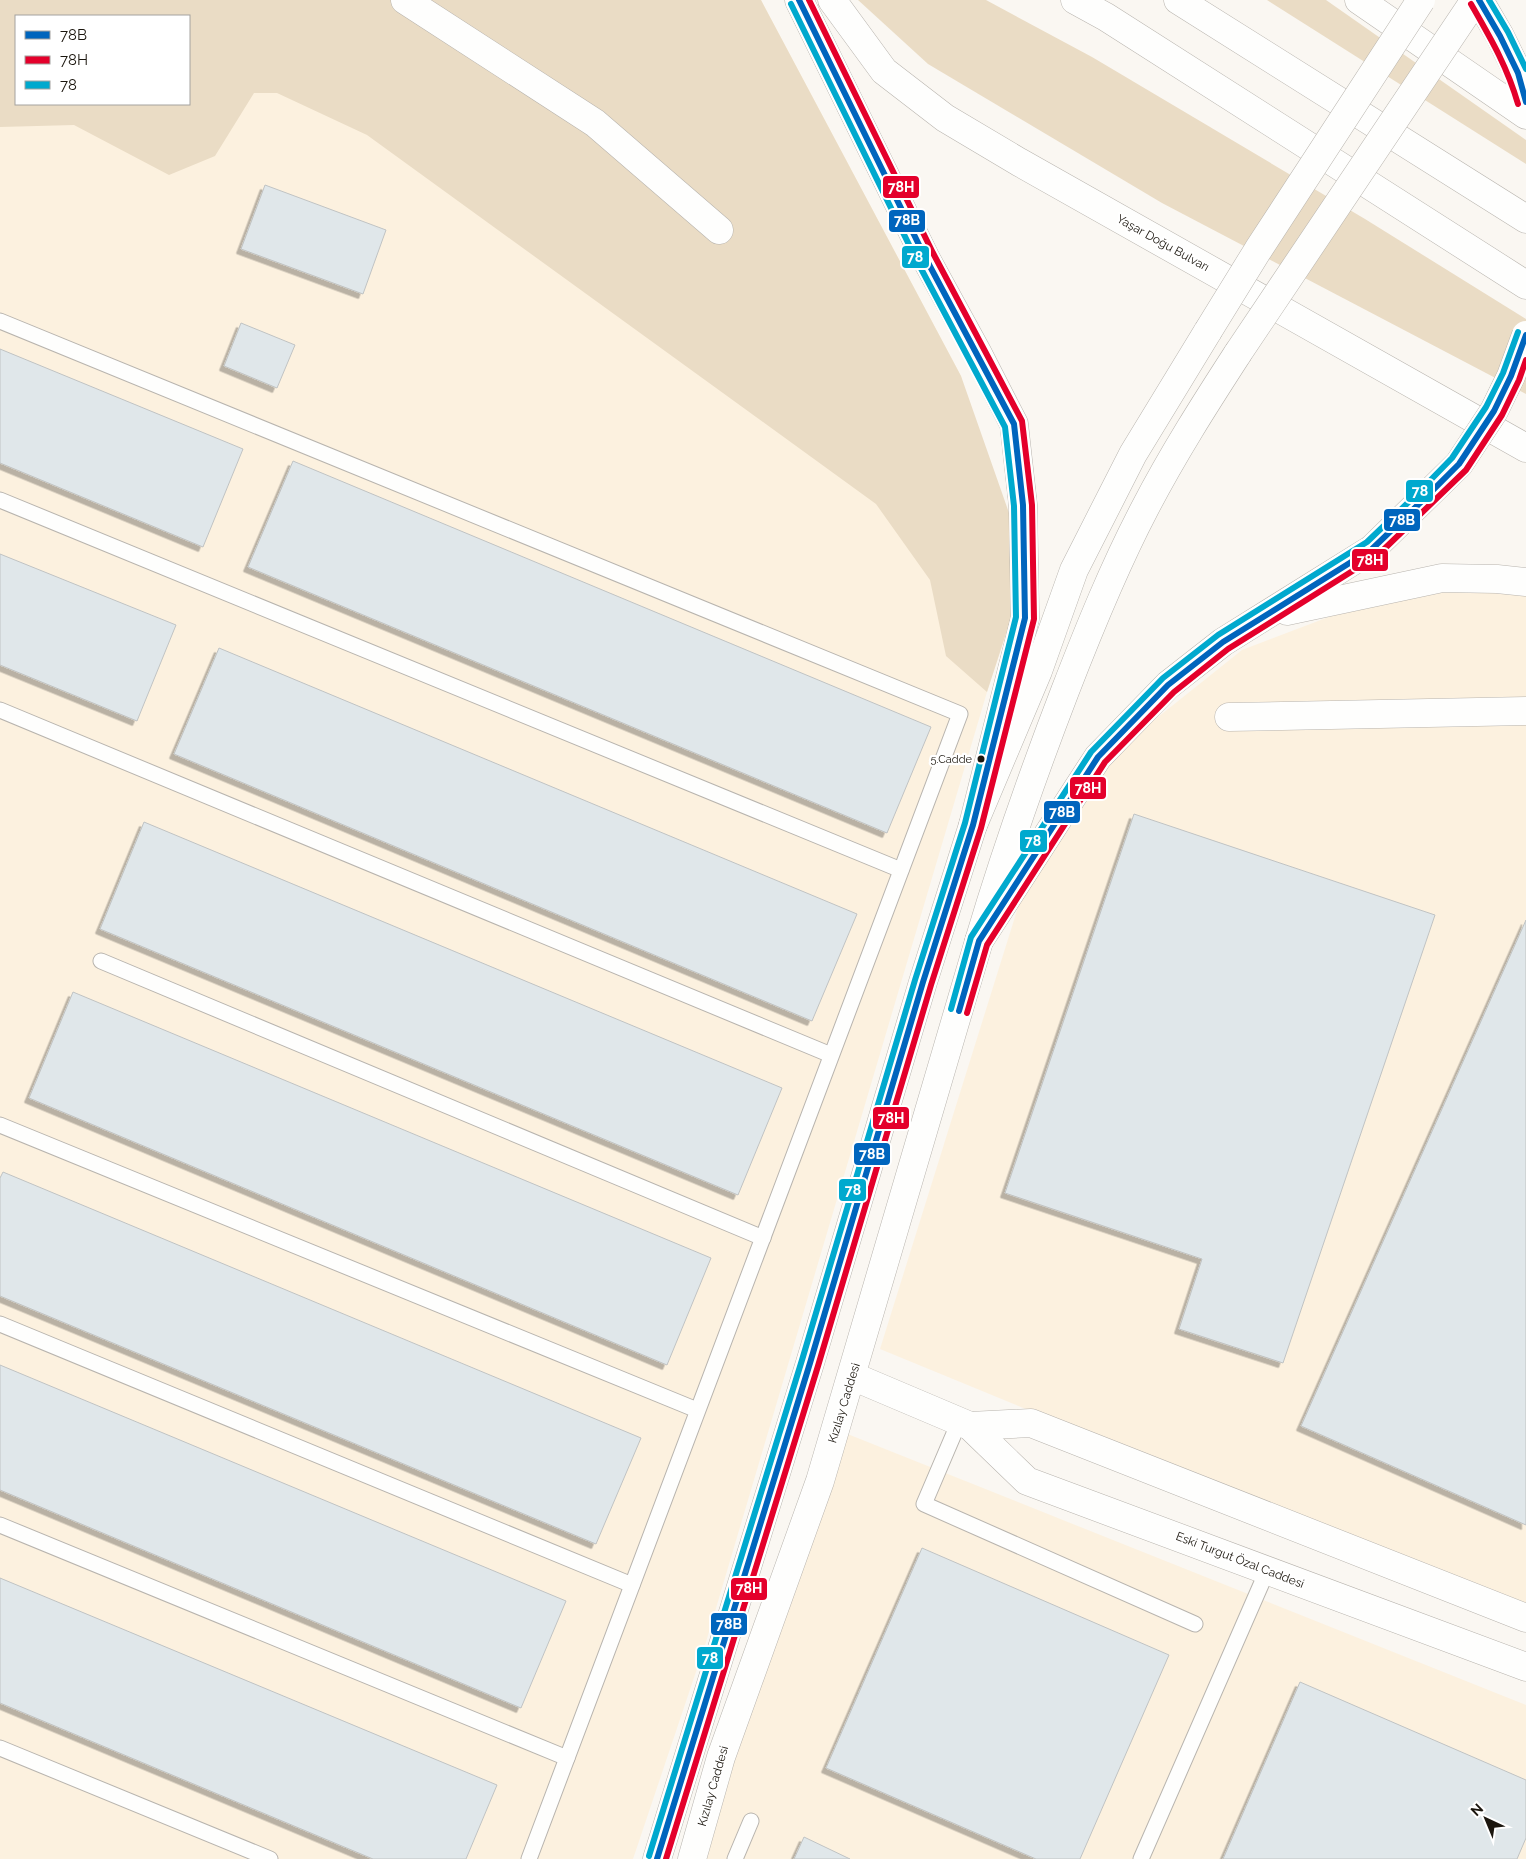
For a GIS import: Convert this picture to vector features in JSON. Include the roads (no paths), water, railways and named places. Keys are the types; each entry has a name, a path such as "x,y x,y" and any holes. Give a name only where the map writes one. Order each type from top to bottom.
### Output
{"main road":[{"path":"405,0 595,123 719,230"},
{"path":"657,1859 810,1363 923,982 973,826 1025,618 1023,505 1014,424 925,257 799,0"},
{"name":"Yaşar Doğu Bulvarı","path":"832,0 884,70 945,118 1028,167 1526,448"},
{"path":"1075,0 1106,17 1526,285"},
{"path":"1178,0 1526,219"},
{"path":"1359,0 1526,115"},
{"path":"973,826 1038,671 1074,570 1133,454 1263,242 1421,0"},
{"path":"1477,0 1500,36 1518,73 1526,102"},
{"name":"Kızılay Caddesi","path":"692,1859 721,1757 820,1481 1004,857 1091,623 1148,501 1181,442 1238,353 1477,0"},
{"path":"979,941 1098,756 1168,685 1223,642 1372,549 1459,464 1494,411 1511,376 1526,335"},
{"path":"1266,616 1442,578 1497,579 1526,582"},
{"path":"1229,717 1526,711"},
{"name":"Eski Turgut Özal Caddesi","path":"852,1376 965,1424 1027,1481 1526,1667"},
{"name":"Eski Turgut Özal Caddesi","path":"965,1424 1032,1423 1526,1618"}],"lane":[{"path":"0,321 960,714 529,1859"},
{"path":"0,500 901,870"},
{"path":"0,710 831,1055"},
{"path":"101,961 762,1238"},
{"path":"0,1125 698,1410"},
{"path":"0,1324 632,1585"},
{"path":"965,1424 924,1504 1195,1624"},
{"path":"0,1525 567,1758"},
{"path":"1141,1859 1267,1571"},
{"path":"0,1748 270,1859"},
{"path":"735,1859 751,1821"}],"place":[{"name":"5.Cadde","path":"981,759"}]}
